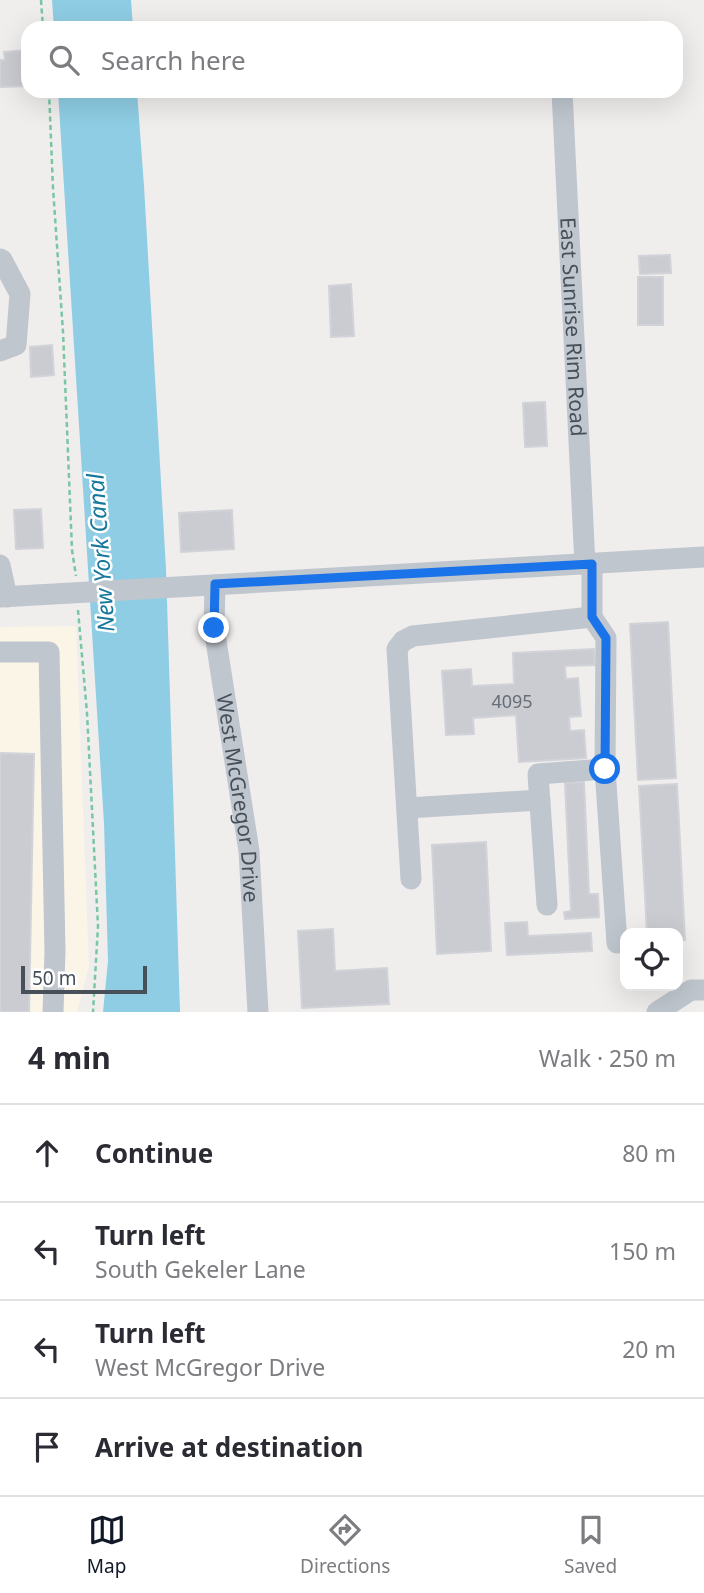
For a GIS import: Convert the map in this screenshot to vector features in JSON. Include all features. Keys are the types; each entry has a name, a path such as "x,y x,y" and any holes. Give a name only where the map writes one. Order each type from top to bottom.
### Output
{"street":[{"name":"East Sunrise Rim Road","path":"562,98 592,617"},
{"path":"0,259 20,294 16,345 0,351"},
{"path":"0,565 4,597 704,557"},
{"name":"West McGregor Drive","path":"215,584 214,628 249,851 258,1012"},
{"path":"411,879 397,649 403,641 413,636 592,617 606,638 605,769 617,943"},
{"path":"0,652 49,652 55,952 53,1012"},
{"path":"547,905 538,774 605,769"},
{"path":"407,808 540,800"},
{"path":"657,1012 691,990 704,989"}],"path":[{"path":"41,0 42,21"},
{"path":"49,98 72,550 78,592 87,713 98,926 93,1012"}],"shaded area":[{"path":"76,626 89,966 77,1012 0,1012 0,627"}],"water":[{"path":"52,0 131,0 132,21 54,21"},
{"name":"New York Canal","path":"58,98 138,98 166,569 180,1012 103,1012 108,961 104,823"}],"building":[{"path":"21,51 21,86 0,87 0,60 5,60 4,52"},
{"path":"670,255 671,273 640,274 639,256"},
{"path":"638,277 663,277 663,325 638,325"},
{"path":"351,284 354,336 331,337 329,286"},
{"path":"52,345 54,375 31,377 30,347"},
{"path":"545,402 547,446 525,447 523,403"},
{"path":"41,509 43,548 16,549 14,510"},
{"path":"232,510 234,549 181,552 179,513"},
{"path":"668,622 676,778 638,780 630,624"},
{"path":"594,649 595,665 565,666 566,679 578,678 581,716 569,717 570,731 584,730 586,758 519,762 516,715 473,718 474,734 446,735 442,671 471,669 472,686 514,684 513,653"},
{"path":"0,753 34,754 29,1012 0,1012"},
{"path":"584,782 589,894 598,894 599,917 565,919 564,912 571,911 565,783"},
{"path":"677,784 685,940 683,928 647,928 639,786"},
{"path":"486,842 491,951 437,954 432,845"},
{"path":"527,922 528,936 591,933 592,951 507,955 505,923"},
{"path":"333,929 335,971 387,968 389,1004 302,1008 298,931"}],"route":[{"path":"214,628 215,584 592,564 592,617 606,638 605,769"}]}
